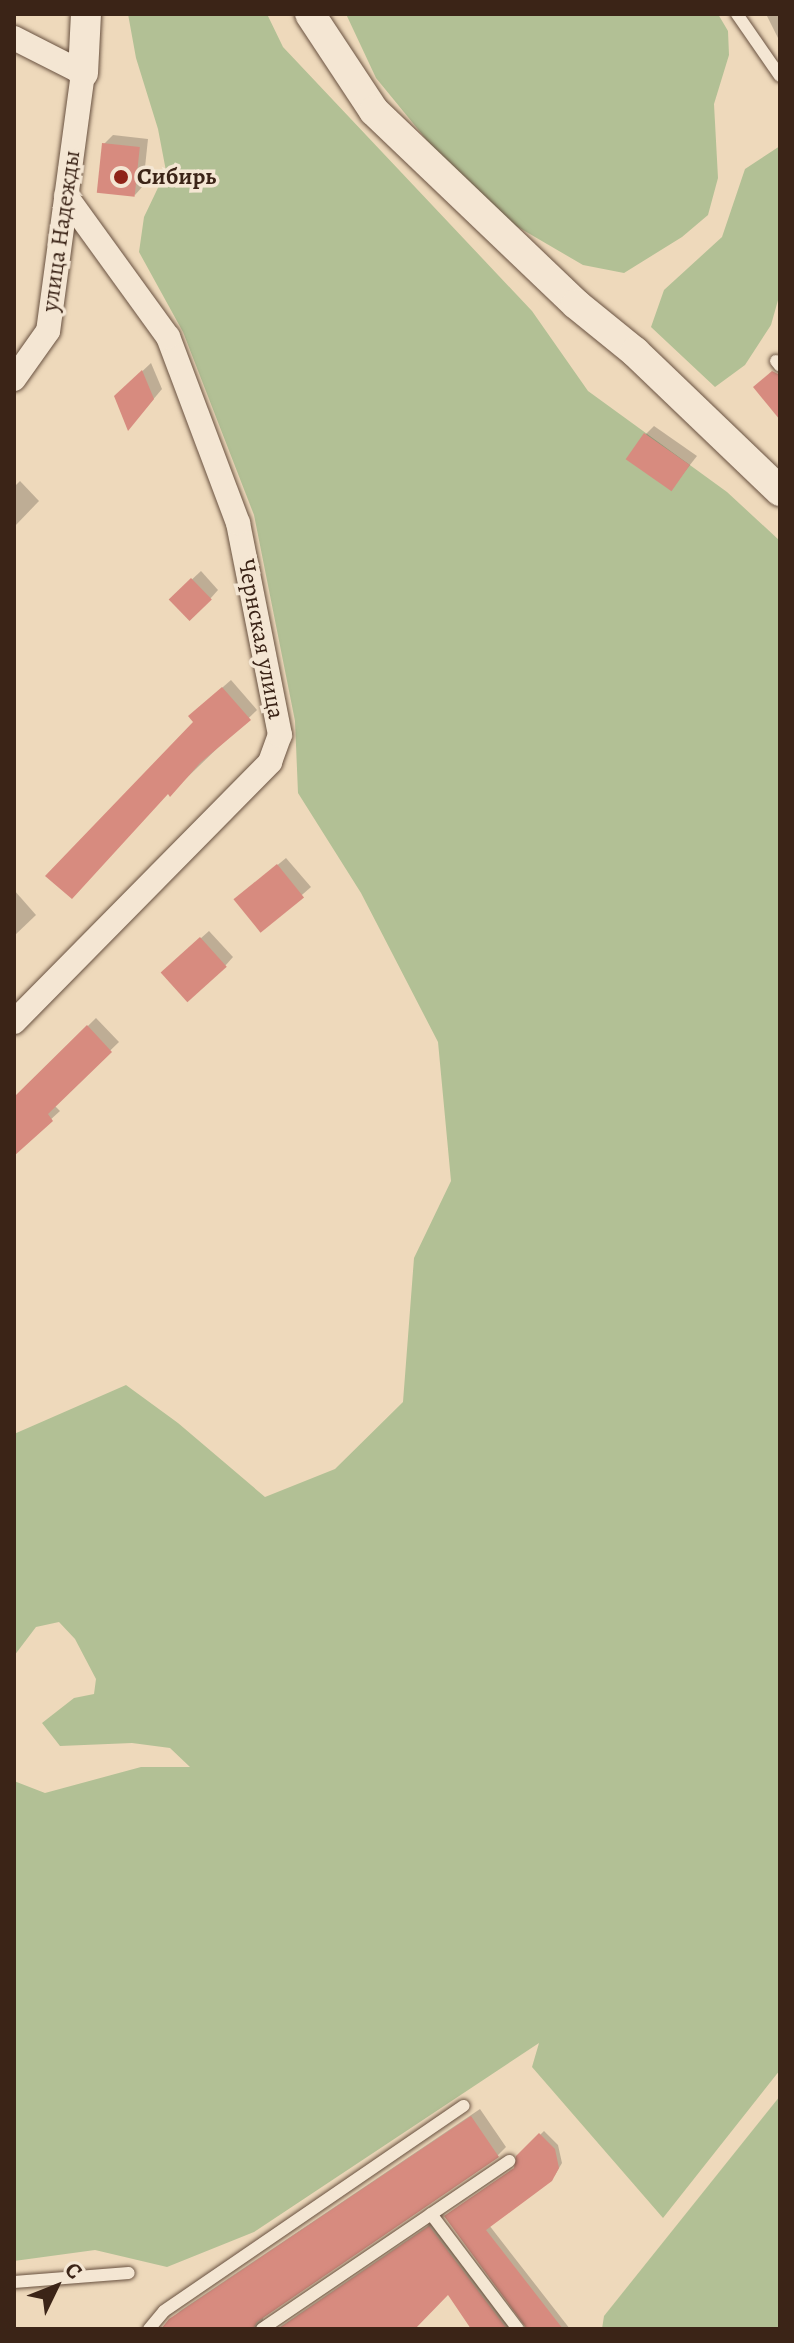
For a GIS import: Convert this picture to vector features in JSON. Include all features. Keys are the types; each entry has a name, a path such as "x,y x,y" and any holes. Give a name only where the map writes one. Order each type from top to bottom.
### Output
{"street":[{"path":"14,38 83,73 86,14"},
{"path":"310,14 374,111 576,304 635,352 780,491"},
{"name":"улица Надежды","path":"14,379 48,331 83,73"},
{"name":"Чернская улица","path":"14,1022 270,762 280,735 238,523 168,337 66,196"}],"lane":[{"path":"737,14 780,76"},
{"path":"149,2329 164,2311 463,2106"},
{"path":"262,2329 509,2161"},
{"path":"431,2214 518,2329"},
{"path":"14,2282 129,2273"}],"green space":[{"path":"128,14 267,14 283,47 532,311 588,391 727,492 780,541 780,2070 663,2218 532,2067 539,2043 254,2232 167,2267 95,2250 14,2261 14,1781 45,1793 141,1767 190,1767 170,1748 132,1743 60,1746 42,1723 74,1698 94,1694 96,1679 75,1639 59,1622 36,1627 14,1656 14,1434 126,1385 178,1423 265,1497 335,1469 403,1402 414,1258 451,1181 438,1042 361,893 298,793 295,721 254,515 183,332 139,252 144,217 166,171 158,129 136,58"},
{"path":"346,14 718,14 728,31 729,55 714,104 718,178 708,215 682,237 624,273 583,265 480,205 376,78"},
{"path":"780,146 780,293 771,325 745,365 715,387 651,327 664,290 722,237 745,169"},
{"path":"780,2096 780,2329 602,2329 604,2316"}],"building":[{"path":"102,143 140,147 135,197 97,193"},
{"path":"142,370 154,399 128,431 114,396"},
{"path":"772,371 780,375 780,420 753,387"},
{"path":"644,433 690,465 672,491 626,459"},
{"path":"191,578 212,600 190,621 169,600"},
{"path":"222,687 251,720 200,763 170,797 168,794 72,899 45,876 193,722 188,716"},
{"path":"277,864 304,897 261,933 233,899"},
{"path":"200,937 227,967 187,1002 161,972"},
{"path":"87,1025 112,1052 48,1114 53,1121 14,1156 14,1097"},
{"path":"471,2116 499,2157 257,2322 253,2329 161,2329 169,2319"},
{"path":"539,2133 555,2149 559,2168 552,2181 486,2230 563,2329 527,2329 444,2216 514,2168 516,2156"},
{"path":"429,2226 507,2329 471,2329 448,2295 415,2329 278,2329"}],"place":[{"name":"Сибирь","path":"121,177"}]}
